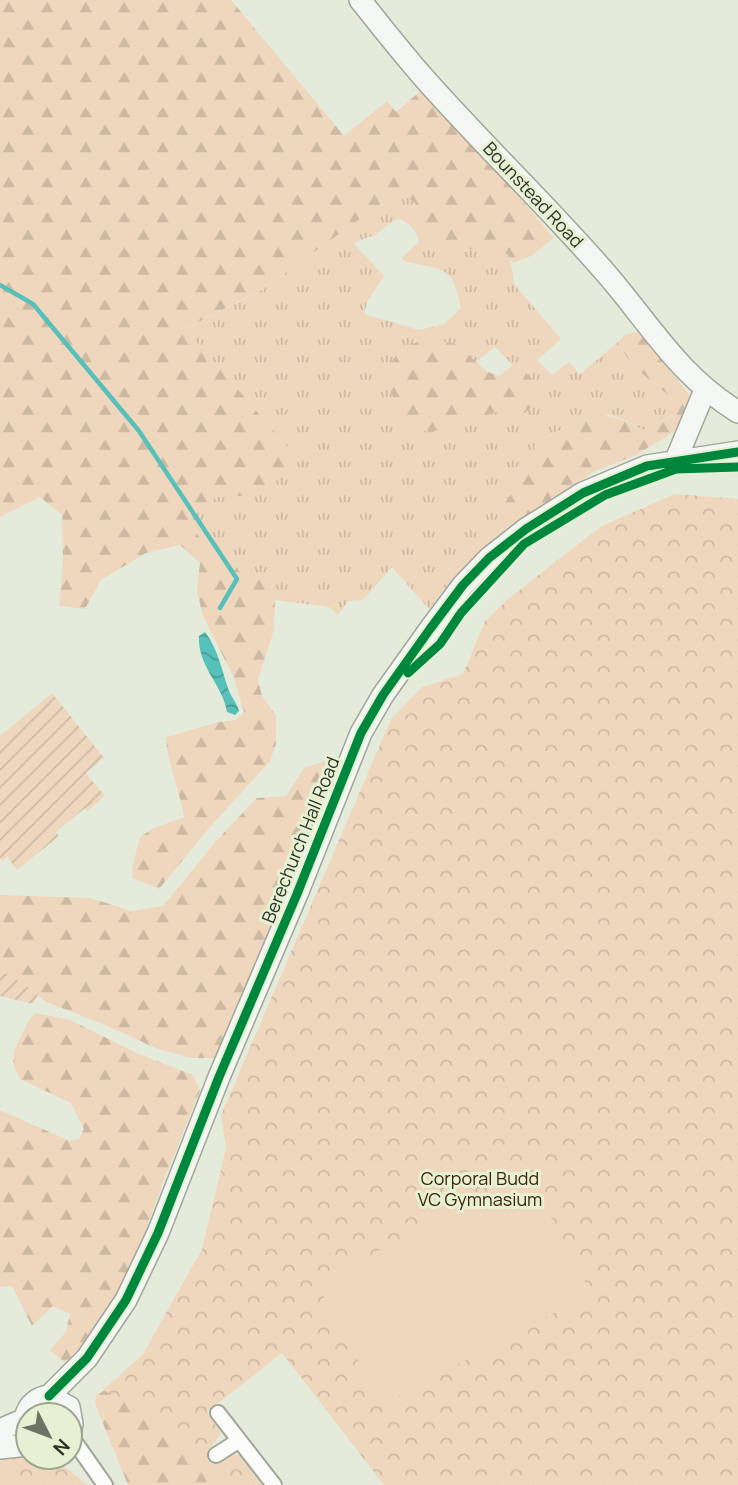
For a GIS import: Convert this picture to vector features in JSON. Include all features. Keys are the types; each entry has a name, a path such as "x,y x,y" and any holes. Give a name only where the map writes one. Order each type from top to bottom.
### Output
{"street":[{"name":"Bounstead Road","path":"360,0 425,78 610,278 658,340 705,390 738,412"},
{"path":"675,462 705,390"},
{"name":"Berechurch Hall Road","path":"36,1401 42,1396 58,1401 125,1300 158,1233 356,744 383,695 463,585 489,558 526,528 583,493 647,466 738,452"},
{"path":"218,1413 274,1485"},
{"path":"216,1455 238,1441"},
{"path":"84,1454 105,1485"}],"green space":[{"path":"0,0 231,0 344,136 387,101 396,112 425,87 554,238 531,256 512,263 509,255 505,253 469,249 430,236 415,203 405,196 394,198 371,211 263,289 185,329 299,460 261,495 217,497 188,512 206,553 233,562 247,582 261,579 271,587 275,600 274,630 258,680 262,696 276,715 276,744 270,761 159,889 133,878 132,868 140,837 154,828 184,817 166,737 236,720 244,712 234,678 203,616 197,591 200,563 180,545 146,553 101,580 85,609 59,606 63,563 62,515 40,497 0,517"},
{"path":"405,196 415,203 430,236 478,250 494,250 509,255 515,285 561,339 537,360 552,375 569,362 580,374 618,342 635,367 674,400 669,418 643,430 617,417 598,416 580,421 537,441 522,476 498,514 494,539 455,576 429,609 392,567 363,600 348,601 338,615 329,607 275,600 271,587 247,582 233,562 206,553 188,512 217,497 236,495 184,330 263,289 371,211 394,198","holes":["398,219 412,228 419,242 401,258 406,262 445,272 455,284 461,308 444,324 419,330 364,314 367,302 384,276 354,244","458,345 476,362 495,347 513,365 531,377 525,413 503,410 413,428 394,413 394,400"]},
{"path":"637,332 692,398 691,419 634,456 593,472 494,539 498,514 522,476 537,441 577,421 597,415 609,416 643,430 669,418 673,399 635,367 618,342 625,335"},
{"path":"431,338 458,345 486,371 499,376 513,365 531,377 541,397 525,413 503,410 431,432 413,428 394,413 394,400 384,372 402,347"},
{"name":"Corporal Budd VC Gymnasium","path":"675,494 738,499 738,1485 384,1485 282,1353 207,1412 221,1434 208,1451 213,1458 228,1451 242,1456 263,1485 225,1485 161,1420 103,1390 143,1354 202,1249 226,1148 221,1115 391,719 422,687 463,674 485,621 508,599 600,527"},
{"path":"52,693 104,758 86,773 105,796 87,811 85,808 56,832 59,836 17,870 7,857 2,861 0,858 0,736"},
{"path":"333,758 333,782 299,854 282,913 217,1058 191,1058 158,1049 46,1002 0,970 0,895 91,898 131,911 163,906 217,840 257,798 286,796 304,768"},
{"path":"0,970 38,995 33,1004 0,996"},
{"path":"36,1013 70,1020 139,1054 193,1075 200,1091 163,1182 132,1270 103,1323 65,1363 50,1350 66,1332 70,1314 53,1306 32,1326 12,1286 0,1287 0,1110 70,1141 79,1139 84,1129 71,1103 20,1079 13,1063 14,1051 29,1020"},
{"path":"527,1171 591,1293 382,1405 317,1284"},
{"path":"132,1376 180,1415 248,1485 128,1485 95,1404 96,1395"},
{"path":"0,1456 14,1456 14,1471 70,1471 88,1485 0,1485"}],"water":[{"path":"205,632 238,708 239,711 235,715 227,712 221,693 202,657 199,636"}],"waterway":[{"path":"0,285 33,304 139,431 237,579 220,608"}],"cycle path":[{"path":"49,1396 87,1358 126,1300 158,1233 219,1077 297,894 361,733 383,695 430,629 463,585 489,558 526,529 583,493 647,466 738,452"},
{"path":"408,673 440,644 461,613 524,544 605,495 676,469 738,467"}]}
